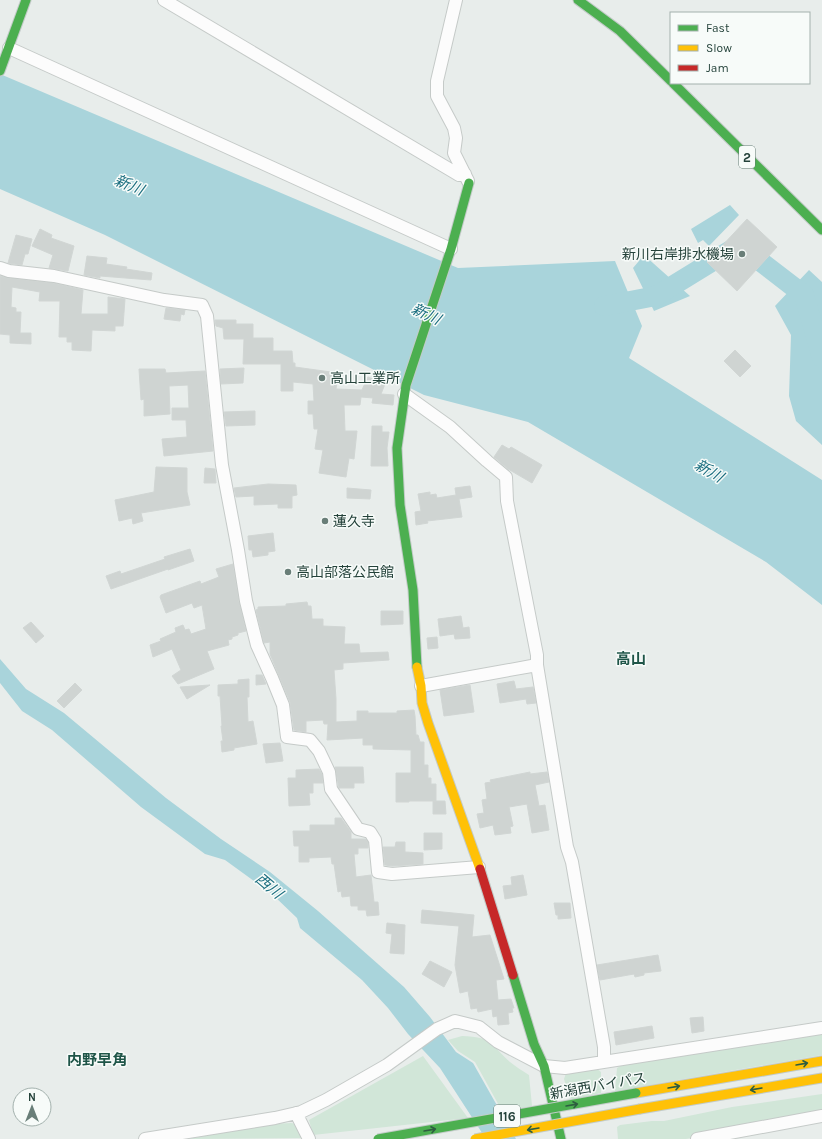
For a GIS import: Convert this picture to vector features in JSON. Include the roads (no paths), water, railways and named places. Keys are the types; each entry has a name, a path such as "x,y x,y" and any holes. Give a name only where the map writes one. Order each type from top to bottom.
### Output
{"main road":[{"path":"0,71 26,0"},
{"name":"2","path":"578,0 620,31 670,80"},
{"name":"2","path":"674,84 822,230"},
{"path":"467,179 451,249 405,390 397,448 400,505 413,590 416,662 421,686 422,703 479,867 526,1014 534,1044 544,1066 561,1139"},
{"name":"新潟西バイパス","path":"378,1139 822,1061"},
{"name":"116","path":"475,1139 822,1078"}],"street":[{"path":"164,0 467,179"},
{"path":"456,0 437,81 437,96 454,128 456,138 454,153 467,179"},
{"path":"7,52 451,249"},
{"path":"0,268 9,271 54,276 164,300 202,305 207,316 222,465 246,601 257,645 283,705 287,736 310,740 319,751 330,772 331,789 358,829 370,832 375,840 378,872 392,874 479,867"},
{"path":"405,390 450,427 506,477 507,501 537,654 537,665 567,848 572,862 604,1047 604,1062"},
{"path":"421,686 537,665"},
{"path":"145,1139 275,1118 296,1113 326,1100 387,1065 436,1029 455,1021 479,1027 498,1042 544,1066 565,1068 822,1028"},
{"path":"296,1113 309,1139"},
{"path":"704,1138 822,1116"}],"water":[{"name":"新川","path":"0,74 458,268 615,261 642,326 629,358 822,480 822,605 766,562 528,422 424,395 105,235 0,189"},
{"path":"730,205 739,215 709,246 703,240 698,243 691,229"},
{"path":"644,255 690,296 654,311 633,268"},
{"path":"809,270 822,282 822,445 796,421 789,396 791,335 775,306"},
{"name":"西川","path":"0,659 26,689 64,713 166,798 221,839 270,872 318,911 404,987 430,1017 456,1052 473,1063 516,1139 486,1139 440,1068 408,1034 388,1008 362,980 300,928 297,918 272,894 225,860 205,854 141,807 52,730 22,711 0,683"}],"waterway":[{"path":"604,306 656,296 739,245 804,295 822,358"}],"place":[{"name":"新川右岸排水機場","path":"742,254"},
{"name":"高山工業所","path":"322,378"},
{"name":"蓮久寺","path":"325,521"},
{"name":"高山部落公民館","path":"288,572"}],"district":[{"name":"高山","path":"631,659"},
{"name":"内野早角","path":"97,1060"}]}
